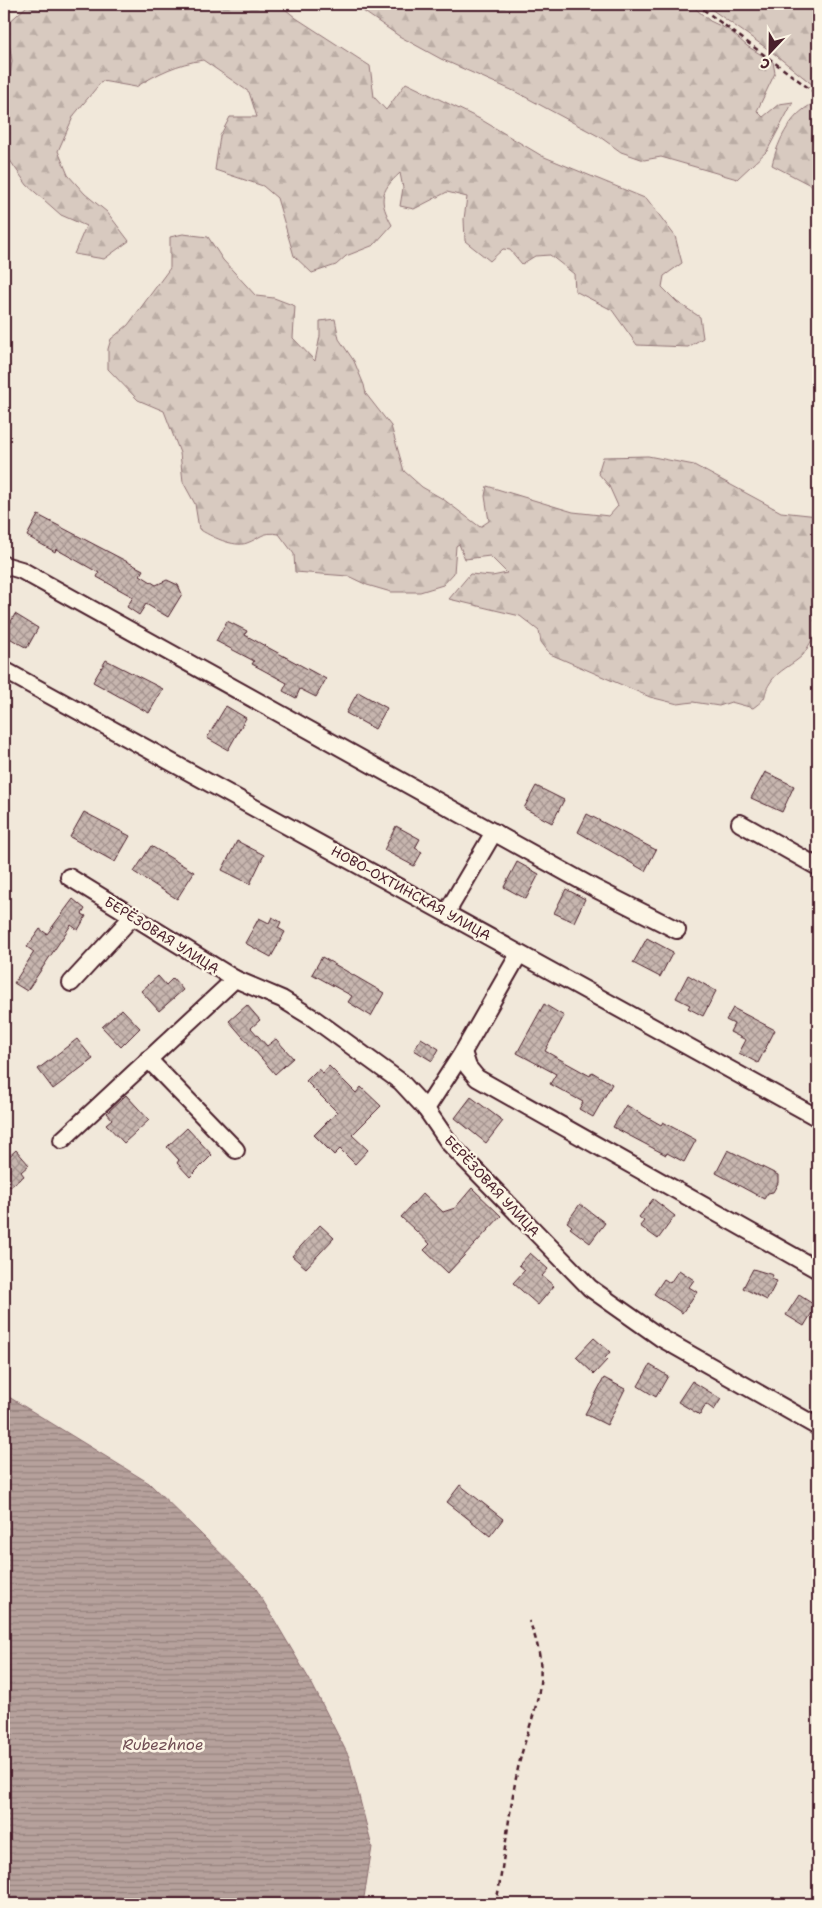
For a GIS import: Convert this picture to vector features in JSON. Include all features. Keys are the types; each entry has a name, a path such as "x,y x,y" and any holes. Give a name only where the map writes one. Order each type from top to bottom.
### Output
{"street":[{"path":"4,565 21,570 596,889 678,930"},
{"name":"НОВО-ОХТИНСКАЯ УЛИЦА","path":"4,670 447,912 519,954 818,1118"},
{"path":"740,823 818,867"},
{"path":"447,912 494,832"},
{"name":"БЕРЁЗОВАЯ УЛИЦА","path":"70,877 234,979 282,999 313,1018 401,1082 426,1108 450,1144 590,1288 661,1338 818,1427"},
{"path":"71,983 133,916"},
{"path":"426,1108 463,1052 519,954"},
{"path":"62,1140 234,979"},
{"path":"463,1052 468,1067 477,1078 818,1270"},
{"path":"148,1059 236,1150"}],"path":[{"path":"696,4 818,95"},
{"path":"494,1904 498,1894 517,1771 540,1694 541,1666 538,1642 529,1621"}],"green space":[{"path":"34,4 279,4 296,18 370,66 374,97 386,110 406,83 480,119 542,156 647,199 675,236 682,263 664,276 662,287 677,302 700,317 703,338 688,347 637,345 612,310 575,291 574,274 550,255 535,256 522,264 510,250 503,249 490,261 465,241 464,219 467,197 447,192 414,209 400,206 403,188 400,173 388,186 383,197 383,203 392,225 374,245 346,256 336,265 312,273 294,256 277,198 263,186 215,170 220,136 230,117 257,117 249,92 203,60 168,70 136,87 102,81 74,115 58,151 68,175 85,194 107,212 129,241 104,259 74,254 86,226 61,215 27,185 9,159 5,114 12,61 6,25 27,6"},
{"path":"353,4 690,4 710,21 729,30 747,46 773,62 775,73 757,111 763,117 779,104 793,102 767,151 737,179 661,157 644,160 621,152 600,137 516,92 441,59 399,36"},
{"path":"704,4 818,4 818,89 772,52"},
{"path":"818,102 818,189 772,165 782,136 788,127 801,112"},
{"path":"183,234 208,237 223,260 256,296 274,298 295,306 293,338 315,361 320,336 320,321 335,319 339,339 354,361 366,394 391,426 404,471 422,487 443,499 480,527 489,521 485,496 487,486 573,512 609,516 618,506 609,486 598,473 603,457 648,456 694,465 781,512 818,516 818,632 803,655 773,678 764,698 753,708 731,702 719,706 693,702 678,704 650,697 550,654 541,642 539,631 520,616 449,599 470,574 492,576 507,573 490,556 465,559 459,544 456,546 454,573 443,585 420,592 391,592 367,585 348,576 295,572 294,554 279,534 265,534 247,543 236,544 216,538 199,529 195,504 183,482 180,453 164,411 138,400 108,369 108,349 111,339 128,325 170,268 170,237"}],"water":[{"name":"Rubezhnoe","path":"4,1394 149,1483 255,1587 312,1684 349,1757 372,1847 363,1904 4,1904"}],"building":[{"path":"38,515 143,570 140,575 156,585 167,580 178,585 182,594 168,617 146,604 139,615 127,607 133,597 97,577 99,573 56,549 55,552 27,536"},
{"path":"15,614 38,628 27,648 4,635"},
{"path":"227,621 247,631 245,635 326,679 316,697 300,689 296,698 283,691 287,683 252,664 254,661 216,641"},
{"path":"106,660 163,689 149,713 93,682"},
{"path":"358,692 387,708 375,729 346,713"},
{"path":"226,706 246,718 228,750 207,738"},
{"path":"765,772 794,786 782,812 751,798"},
{"path":"536,786 564,800 552,823 524,808"},
{"path":"84,812 130,836 115,862 70,837"},
{"path":"587,814 656,850 645,871 578,832"},
{"path":"396,826 420,839 415,848 422,852 414,866 384,850"},
{"path":"237,841 264,855 250,884 222,870"},
{"path":"151,846 194,872 177,899 134,872"},
{"path":"517,862 539,874 526,899 504,887"},
{"path":"566,889 585,899 574,922 554,913"},
{"path":"73,899 85,909 82,914 86,916 78,930 71,925 27,991 14,983 34,952 27,947 40,929 47,934"},
{"path":"272,917 281,922 278,928 285,932 271,957 245,943 259,918 269,923"},
{"path":"647,938 673,952 660,977 633,963"},
{"path":"322,957 384,993 371,1016 348,1002 352,996 312,974"},
{"path":"688,975 716,991 703,1016 688,1008 690,1005 676,998"},
{"path":"158,976 166,985 173,978 183,990 159,1011 141,991"},
{"path":"544,1004 564,1016 545,1051 590,1076 592,1072 612,1084 593,1117 579,1109 583,1102 550,1084 556,1074 517,1053"},
{"path":"247,1005 260,1020 251,1028 267,1046 276,1039 293,1058 275,1074 229,1021"},
{"path":"733,1008 775,1030 758,1063 739,1053 746,1040 730,1032 734,1024 726,1020"},
{"path":"122,1009 140,1028 121,1047 102,1027"},
{"path":"421,1038 439,1049 432,1061 414,1050"},
{"path":"77,1039 93,1059 53,1089 38,1069"},
{"path":"329,1066 356,1093 361,1087 381,1106 352,1135 368,1150 355,1164 340,1149 334,1155 314,1135 337,1112 306,1081 318,1069 323,1073"},
{"path":"126,1095 149,1120 124,1143 106,1124 112,1119 107,1113"},
{"path":"471,1097 503,1121 486,1143 455,1118"},
{"path":"626,1105 661,1125 663,1122 696,1140 684,1162 667,1153 666,1155 613,1127"},
{"path":"187,1128 212,1155 190,1177 177,1163 179,1160 167,1147"},
{"path":"16,1150 29,1165 21,1172 24,1176 10,1187 4,1179 4,1161"},
{"path":"728,1150 778,1175 778,1183 773,1192 768,1193 764,1199 716,1173"},
{"path":"472,1188 501,1216 448,1273 424,1250 430,1244 401,1217 423,1193 443,1212 455,1208"},
{"path":"653,1199 675,1216 658,1239 640,1226 644,1221 639,1217"},
{"path":"580,1204 605,1223 590,1243 570,1228 572,1226 567,1222"},
{"path":"320,1225 334,1238 306,1268 292,1256"},
{"path":"530,1253 548,1269 542,1276 554,1286 538,1305 513,1283 525,1270 519,1265"},
{"path":"753,1269 773,1275 771,1279 777,1281 767,1300 743,1288"},
{"path":"679,1270 694,1280 689,1287 697,1292 682,1313 654,1294 664,1279 670,1283"},
{"path":"799,1295 816,1306 804,1326 786,1315"},
{"path":"594,1338 610,1352 605,1358 607,1360 594,1374 576,1357"},
{"path":"650,1365 668,1376 656,1397 638,1386"},
{"path":"604,1378 625,1389 607,1425 585,1414"},
{"path":"692,1381 721,1399 714,1410 706,1404 700,1415 678,1402"},
{"path":"460,1485 503,1519 490,1536 447,1502"}]}
